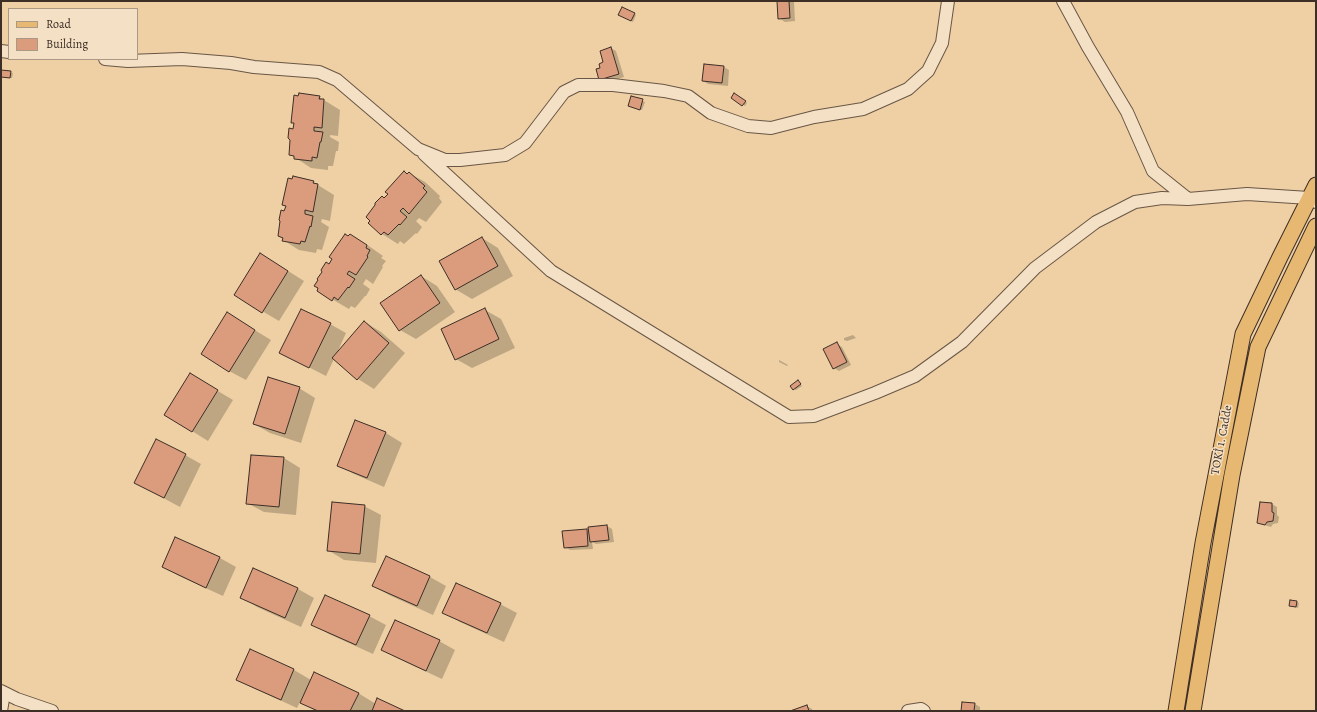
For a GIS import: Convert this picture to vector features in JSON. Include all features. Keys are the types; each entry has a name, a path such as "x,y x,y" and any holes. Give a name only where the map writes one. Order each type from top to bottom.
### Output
{"main road":[{"name":"TOKİ 1. Cadde","path":"1176,711 1203,543 1243,334 1280,257 1313,200 1316,184"},
{"path":"1193,711 1232,475 1258,346 1316,226"}],"street":[{"path":"418,149 445,160 505,155 525,143 564,92 578,85 613,85 664,91 688,96 711,113 748,126 771,128 814,117 863,109 908,89 928,72 942,43 948,1"},
{"path":"1063,1 1088,47 1127,112 1153,171 1188,199"},
{"path":"116,60 182,59 231,63 254,67 319,72 337,80 418,149 552,271 789,417 814,416 915,376 962,342 1035,268 1096,222 1136,202 1162,198 1188,199 1247,194 1313,200"},
{"path":"1,711 2,692 17,699 52,711"},
{"path":"908,711 921,709 924,711"}],"building":[{"path":"777,1 789,1 790,18 778,19"},
{"path":"622,7 635,13 631,21 618,15"},
{"path":"611,47 619,74 599,80 596,69 600,68 599,64 603,62 600,51"},
{"path":"704,64 724,66 722,83 702,81"},
{"path":"1,70 11,71 10,78 1,77"},
{"path":"299,93 320,96 319,99 324,99 322,128 314,127 314,131 323,132 317,158 312,157 312,161 294,159 294,156 289,155 290,140 288,138 289,128 293,129 294,123 291,123 294,95 298,96"},
{"path":"734,93 746,101 742,106 731,98"},
{"path":"631,96 643,99 640,110 628,106"},
{"path":"404,171 407,174 409,172 425,186 423,188 427,192 409,214 403,208 400,211 407,217 400,225 399,224 388,235 384,232 381,235 368,223 370,221 366,217 375,203 382,196 384,198 388,194 385,192"},
{"path":"293,176 314,181 313,183 318,184 313,212 305,210 305,214 313,216 311,227 310,226 305,242 301,241 300,244 282,241 283,238 278,236 281,210 284,211 286,206 282,205 288,178 292,179"},
{"path":"345,234 348,236 350,234 367,245 366,248 370,250 367,256 368,257 356,275 349,271 347,274 355,279 349,288 348,287 338,300 334,297 332,301 317,291 318,288 314,286 322,272 321,270 326,262 329,264 332,259 329,257"},
{"path":"482,237 498,266 455,290 439,261"},
{"path":"260,253 288,271 262,313 234,295"},
{"path":"421,275 440,303 399,331 380,303"},
{"path":"485,308 499,339 455,360 441,329"},
{"path":"301,309 331,323 309,368 279,353"},
{"path":"227,312 255,330 229,372 201,354"},
{"path":"364,321 389,343 357,380 332,358"},
{"path":"837,342 847,362 833,369 823,349"},
{"path":"190,373 218,390 192,432 164,415"},
{"path":"268,377 300,387 285,434 253,424"},
{"path":"798,380 801,384 793,390 790,386"},
{"path":"355,420 386,432 367,478 337,466"},
{"path":"156,439 186,454 164,498 134,483"},
{"path":"251,455 284,457 279,507 246,504"},
{"path":"332,502 365,505 360,554 327,551"},
{"path":"1260,502 1272,503 1272,512 1274,513 1273,521 1267,522 1265,525 1257,523"},
{"path":"607,525 609,540 590,542 588,527"},
{"path":"587,529 588,546 564,548 562,531"},
{"path":"175,537 220,557 206,588 162,567"},
{"path":"386,556 430,576 417,606 372,586"},
{"path":"253,568 298,588 285,618 240,598"},
{"path":"456,583 501,603 487,633 442,613"},
{"path":"325,595 370,615 356,645 311,625"},
{"path":"1290,600 1297,601 1296,607 1289,606"},
{"path":"395,620 440,640 426,671 381,650"},
{"path":"250,649 294,669 281,700 236,680"},
{"path":"314,672 359,693 350,711 318,711 300,703"},
{"path":"377,698 405,711 372,711"},
{"path":"962,702 975,703 974,711 961,711"},
{"path":"807,705 809,711 790,711"}]}
